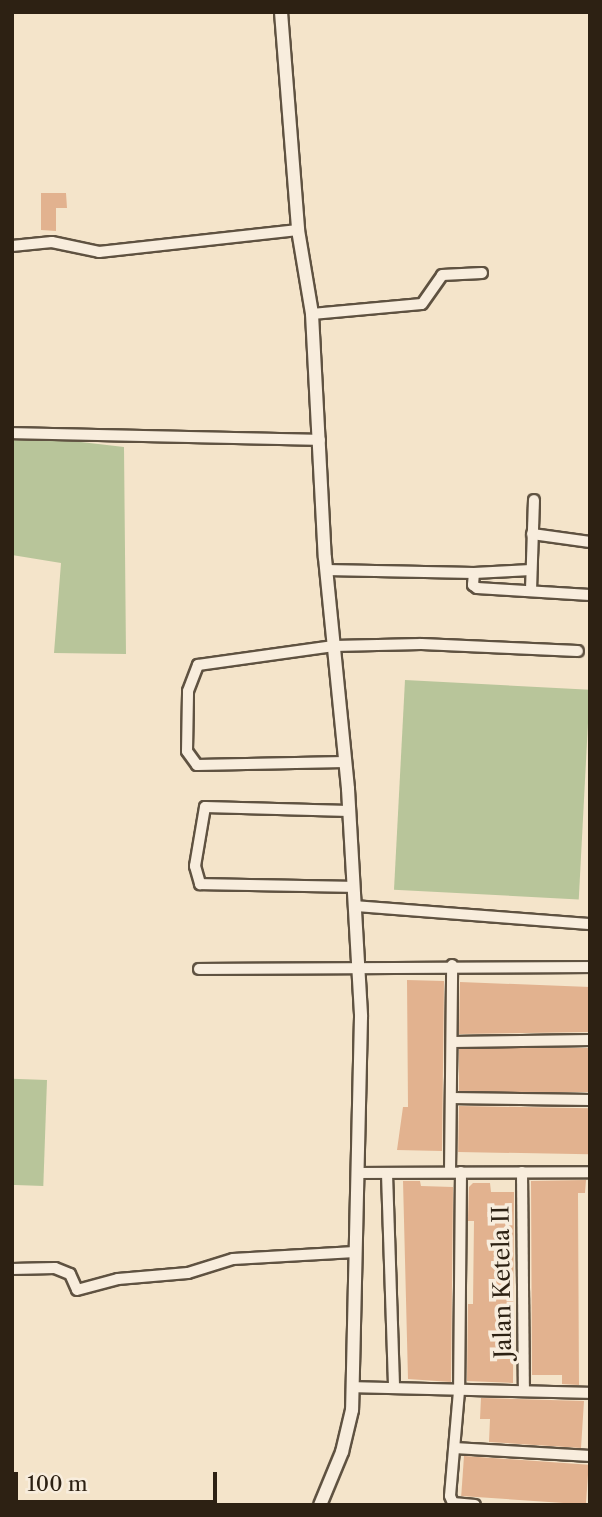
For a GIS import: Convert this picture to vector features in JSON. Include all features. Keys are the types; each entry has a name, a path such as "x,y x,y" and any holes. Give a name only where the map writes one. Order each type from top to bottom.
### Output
{"street":[{"path":"281,12 298,230 312,314 326,570 345,762 359,967 352,1387 342,1452 320,1505"},
{"path":"12,246 52,243 99,252 298,230"},
{"path":"312,314 422,304 442,275 482,272"},
{"path":"12,433 320,440"},
{"path":"530,590 534,500"},
{"path":"532,534 590,542"},
{"path":"326,570 474,573 531,570"},
{"path":"474,573 473,585 477,589 590,595"},
{"path":"345,762 197,765 187,751 188,691 198,665 334,646 421,645 578,651"},
{"path":"349,811 205,807 195,866 200,884 354,887"},
{"path":"355,906 590,924"},
{"path":"452,965 451,1098 459,1391 450,1500 475,1505"},
{"path":"199,969 452,965 590,967"},
{"path":"453,1042 590,1040"},
{"path":"451,1098 590,1100"},
{"name":"Jalan Ketela II","path":"522,1172 524,1391"},
{"path":"357,1173 590,1172"},
{"path":"387,1174 394,1386"},
{"path":"12,1269 55,1268 70,1274 77,1290 118,1279 188,1273 233,1259 355,1252"},
{"path":"352,1387 590,1393"},
{"path":"455,1448 590,1456"}],"green space":[{"path":"12,434 124,447 126,654 54,653 61,563 12,555"},
{"path":"405,680 590,690 579,899 394,890"},
{"path":"12,1079 47,1080 43,1186 12,1185"}],"building":[{"path":"41,193 66,193 67,208 56,208 56,231 41,230"},
{"path":"407,980 444,981 442,1151 397,1150 403,1107 408,1107"},
{"path":"460,982 590,987 590,1032 459,1034"},
{"path":"459,1048 590,1048 590,1092 459,1092"},
{"path":"459,1106 590,1108 589,1154 458,1152"},
{"path":"586,1180 585,1193 578,1193 579,1385 562,1384 562,1375 532,1375 531,1181"},
{"path":"403,1181 420,1181 421,1186 453,1187 451,1382 408,1379"},
{"path":"473,1183 490,1183 491,1192 514,1192 513,1383 467,1381 468,1304 473,1304 474,1221 468,1221 469,1187"},
{"path":"481,1398 584,1401 581,1448 489,1442 490,1419 480,1419"},
{"path":"464,1456 589,1465 586,1505 461,1496"}]}
